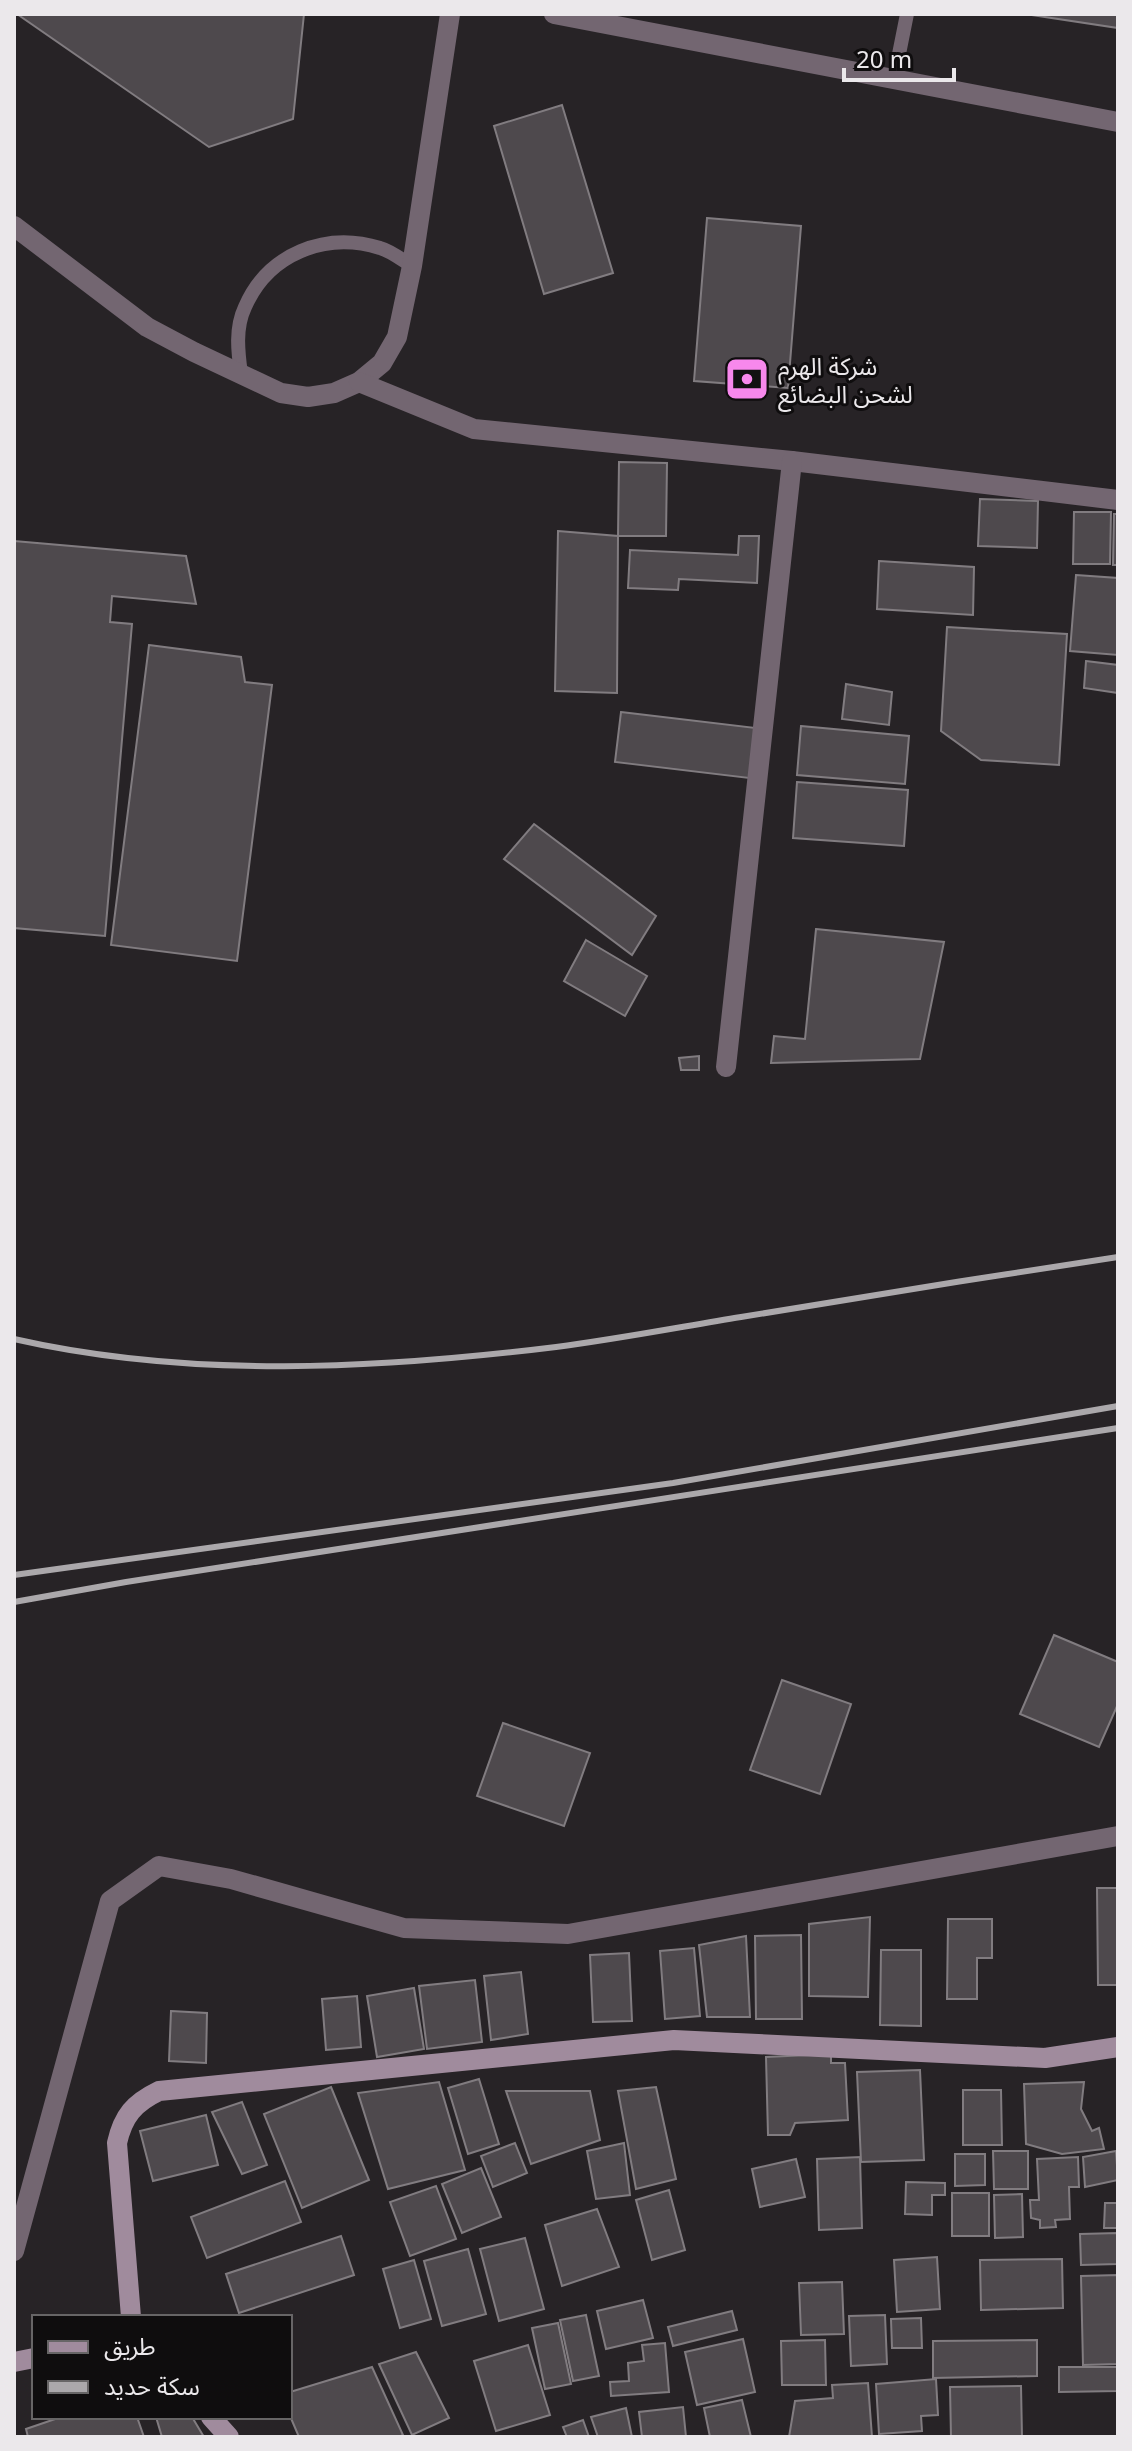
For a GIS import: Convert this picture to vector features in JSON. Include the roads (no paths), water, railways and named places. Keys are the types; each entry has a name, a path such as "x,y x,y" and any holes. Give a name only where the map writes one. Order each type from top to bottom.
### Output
{"street":[{"path":"14,226 147,327 281,393 308,397 334,393 359,382 382,363 397,337 412,266 450,14"},
{"path":"554,14 1118,122"},
{"path":"359,382 474,429 792,461 1118,500"},
{"path":"726,1067 792,461"},
{"path":"14,2251 110,1901 159,1866 231,1879 404,1928 568,1934 1118,1836"},
{"path":"131,2315 117,2143 121,2126 130,2110 159,2091 674,2040 1045,2058 1118,2047"},
{"path":"213,2419 229,2437"}],"lane":[{"path":"894,79 907,14"},
{"path":"241,374 237,341 244,308 261,280 286,257 317,244 350,241 383,248 412,266"}],"railway":[{"path":"14,1339 81,1352 216,1365 353,1365 421,1361 579,1344 1118,1257"},
{"path":"14,1575 673,1483 1118,1406"},
{"path":"14,1602 1118,1428"}],"place":[{"name":"شركة الهرم لشحن البضائع","path":"747,379"}]}
